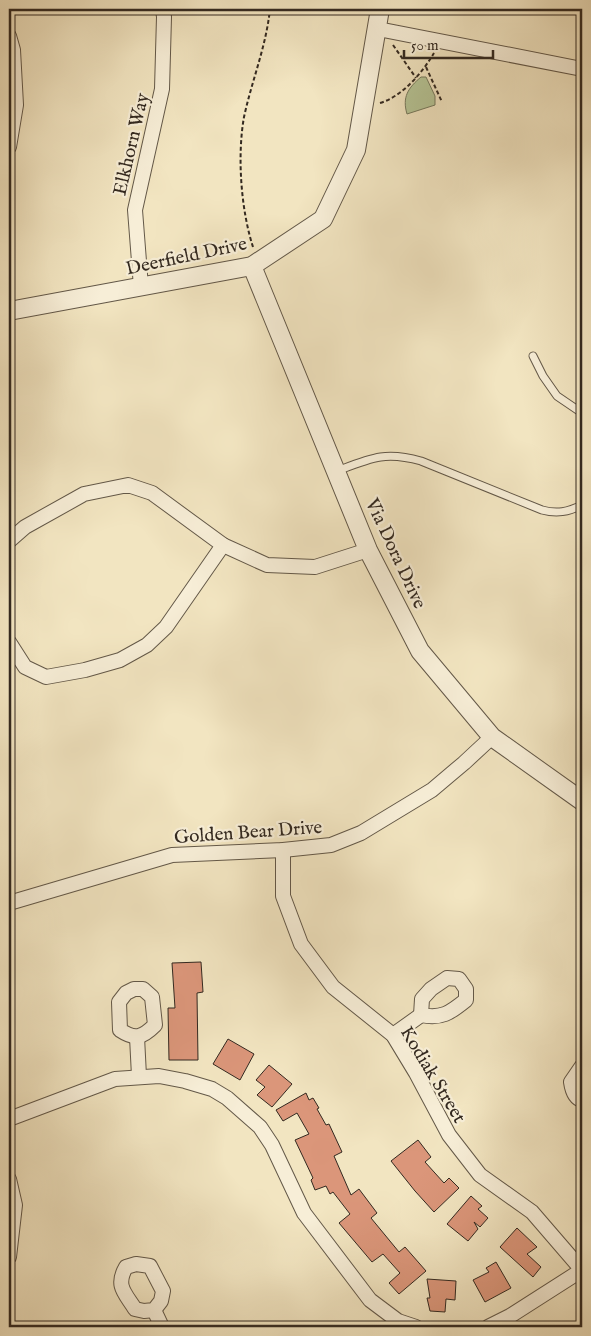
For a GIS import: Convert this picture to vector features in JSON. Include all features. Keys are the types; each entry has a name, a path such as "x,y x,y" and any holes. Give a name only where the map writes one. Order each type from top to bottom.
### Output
{"street":[{"name":"Elkhorn Way","path":"141,287 135,210 162,89 163,9"},
{"name":"Deerfield Drive","path":"9,311 141,287 256,263 323,219 356,150 380,29 380,9"},
{"path":"380,29 582,69"},
{"path":"9,36 13,50 16,104 9,147"},
{"name":"Via Dora Drive","path":"256,263 368,550 420,651 492,737 582,802"},
{"path":"9,541 25,527 84,494 128,486 152,493 223,545 267,565 315,567 368,550"},
{"path":"9,642 25,667 46,677 85,670 120,660 146,645 166,627 223,545"},
{"name":"Golden Bear Drive","path":"9,903 172,854 283,850 331,844 361,833 432,790 492,737"},
{"name":"Kodiak Street","path":"283,850 283,896 301,944 333,987 393,1035 416,1073 449,1136 480,1175 532,1212 582,1270"},
{"path":"393,1035 421,1015"},
{"path":"137,1037 139,1076"},
{"path":"582,1066 571,1082 572,1090 582,1100"},
{"path":"9,1119 115,1079 159,1076 212,1089 245,1112 260,1128 272,1145 304,1213 370,1300 397,1324 416,1327"},
{"path":"9,1179 14,1205 9,1257"},
{"path":"488,1327 510,1316 582,1270"},
{"path":"154,1310 162,1327"}],"lane":[{"path":"533,356 543,376 558,396 582,414"},
{"path":"337,471 376,457 403,456 421,461 552,513 564,512 582,504"}],"path":[{"path":"256,263 245,215 242,189 244,117 262,53 270,9"},
{"path":"380,29 416,78"},
{"path":"363,108 389,100 409,85 426,67 441,41"},
{"path":"426,67 442,102"}],"green space":[{"path":"421,77 426,77 435,96 435,105 407,114 405,103 407,93"}],"building":[{"path":"201,962 203,992 197,993 198,1060 169,1060 168,1008 175,1008 172,963"},
{"path":"228,1039 254,1054 240,1080 213,1064"},
{"path":"269,1065 292,1084 272,1107 257,1095 265,1087 256,1080"},
{"path":"306,1093 309,1100 313,1098 326,1125 329,1124 342,1152 334,1156 351,1195 359,1189 377,1213 371,1218 399,1252 405,1247 426,1271 399,1294 389,1283 400,1273 383,1254 372,1262 339,1223 350,1214 333,1192 330,1194 326,1186 315,1190 311,1180 313,1178 295,1140 309,1134 297,1113 283,1121 276,1110"},
{"path":"418,1140 431,1157 425,1162 444,1183 449,1178 459,1188 434,1212 391,1161"},
{"path":"471,1196 482,1206 478,1209 488,1218 480,1227 474,1222 478,1229 468,1241 447,1224"},
{"path":"517,1228 537,1247 527,1254 541,1267 533,1277 500,1247"},
{"path":"496,1262 511,1288 485,1302 473,1280 489,1272 486,1268"},
{"path":"427,1279 456,1281 455,1300 446,1299 445,1312 430,1311 427,1298 430,1298"}]}
